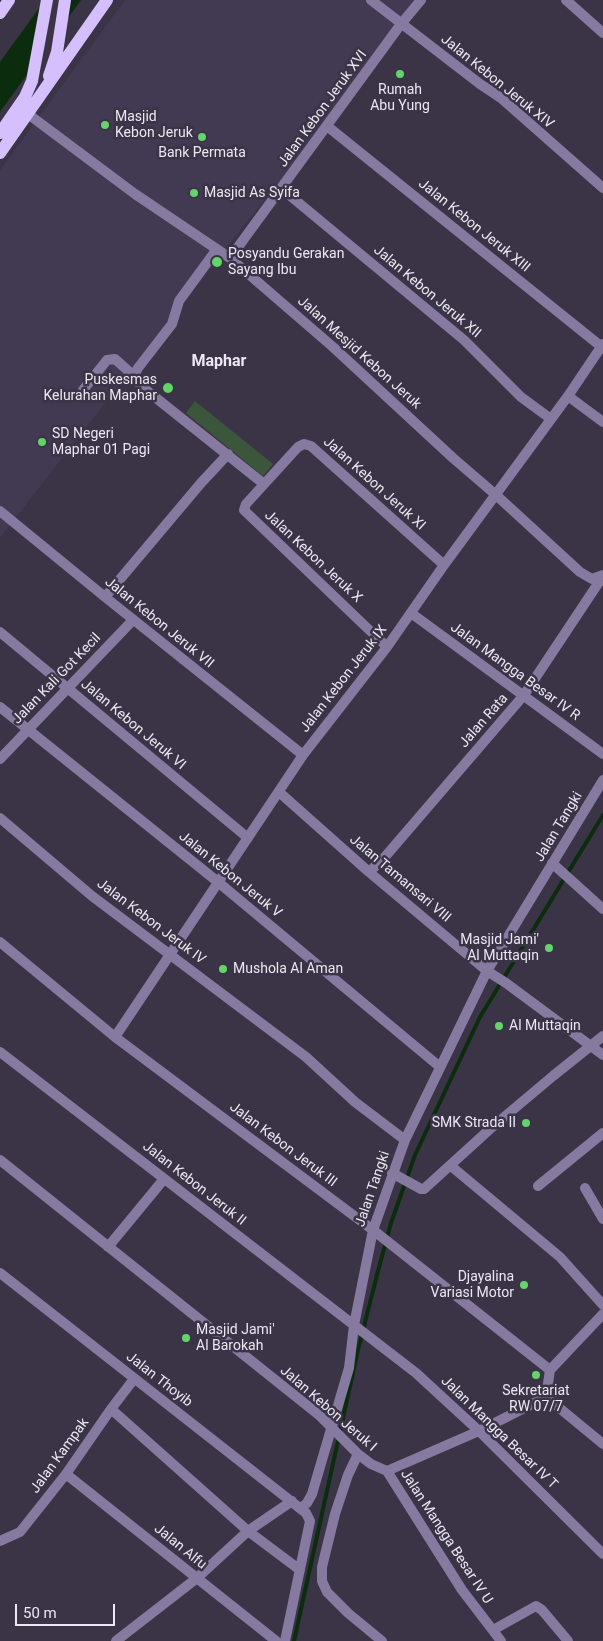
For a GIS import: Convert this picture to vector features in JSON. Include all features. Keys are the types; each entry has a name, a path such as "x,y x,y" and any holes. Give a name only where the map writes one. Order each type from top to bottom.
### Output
{"main road":[{"path":"0,13 9,0"},
{"path":"0,133 25,96 32,81 47,0"},
{"path":"0,148 46,81 52,69 58,47 65,0"},
{"path":"0,153 107,0"}],"street":[{"name":"Jalan Kebon Jeruk XIV","path":"371,0 501,98 603,188"},
{"name":"Jalan Kebon Jeruk XVI","path":"230,258 401,24 421,0"},
{"path":"566,0 603,33"},
{"name":"Jalan Mesjid Kebon Jeruk","path":"28,114 135,194 230,258 333,347 414,420 452,458 496,494 580,572 592,578 603,575"},
{"name":"Jalan Kebon Jeruk XIII","path":"327,126 602,346"},
{"name":"Jalan Kebon Jeruk XII","path":"282,189 464,340 521,397 551,419"},
{"path":"134,376 172,324 179,301 217,249"},
{"name":"Jalan Kebon Jeruk IX","path":"115,1037 303,755 387,647 602,346"},
{"path":"83,390 107,360 115,359 134,376 141,386 264,484"},
{"path":"568,396 603,422"},
{"name":"Jalan Kebon Jeruk XI","path":"264,484 298,447 304,444 311,446 444,565"},
{"path":"105,597 201,483 228,454"},
{"name":"Jalan Kebon Jeruk X","path":"264,484 246,504 244,510 387,647"},
{"name":"Jalan Kebon Jeruk VII","path":"0,511 303,755"},
{"name":"Jalan Rata","path":"369,872 384,858 524,695 603,575"},
{"name":"Jalan Mangga Besar IV R","path":"411,613 603,754"},
{"name":"Jalan Kali Got Kecil","path":"0,759 133,620"},
{"name":"Jalan Kebon Jeruk VI","path":"0,632 248,838"},
{"name":"Jalan Kebon Jeruk V","path":"0,707 218,882 440,1067"},
{"name":"Jalan Tangki","path":"301,1508 307,1503 312,1494 333,1429 349,1368 355,1326 376,1232 405,1140 487,971 556,867 603,780"},
{"name":"Jalan Tamansari VIII","path":"279,792 369,872 487,971 603,1055"},
{"name":"Jalan Kebon Jeruk IV","path":"0,818 92,896 306,1057 355,1102 405,1140"},
{"path":"556,867 603,909"},
{"name":"Jalan Kebon Jeruk III","path":"0,942 115,1037 376,1232 395,1249 463,1300 550,1370"},
{"path":"394,1174 424,1189 490,1129 603,1036"},
{"name":"Jalan Kebon Jeruk II","path":"0,1052 370,1338"},
{"path":"538,1186 603,1133"},
{"name":"Jalan Kebon Jeruk I","path":"0,1160 333,1429 371,1464 387,1471"},
{"path":"451,1166 560,1257 603,1305"},
{"path":"108,1247 164,1179"},
{"path":"586,1188 603,1219"},
{"name":"Jalan Thoyib","path":"0,1273 301,1508"},
{"path":"546,1397 550,1370 603,1314"},
{"name":"Jalan Mangga Besar IV T","path":"370,1338 416,1373 603,1554"},
{"name":"Jalan Kampak","path":"0,1540 20,1532 66,1474 111,1408 134,1379"},
{"path":"387,1471 479,1432 546,1397"},
{"path":"546,1397 603,1444"},
{"path":"111,1408 248,1531 300,1570"},
{"path":"355,1451 335,1514 322,1567 322,1581 327,1592 382,1641"},
{"name":"Jalan Mangga Besar IV U","path":"387,1471 462,1590 501,1641"},
{"name":"Jalan Alfu","path":"66,1474 276,1641"},
{"path":"116,1641 197,1578 248,1531 292,1502"},
{"path":"285,1641 310,1522 309,1517 301,1508"},
{"path":"493,1630 536,1606 542,1610 568,1641"}],"shaded area":[{"path":"45,0 81,0 0,112 0,62"},
{"path":"125,0 426,0 218,258 0,538 0,170"},
{"path":"195,401 273,464 263,476 186,413"}],"pier":[{"path":"42,0 66,0 62,29 31,73"}],"waterway":[{"path":"294,1641 358,1350 391,1223 415,1155 480,1017 603,815"}],"place":[{"name":"Rumah Abu Yung","path":"400,74"},
{"name":"Masjid Kebon Jeruk","path":"105,125"},
{"name":"Bank Permata","path":"202,137"},
{"name":"Masjid As Syifa","path":"194,193"},
{"name":"Posyandu Gerakan Sayang Ibu","path":"217,262"},
{"name":"Puskesmas Kelurahan Maphar","path":"168,388"},
{"name":"SD Negeri Maphar 01 Pagi","path":"42,442"},
{"name":"Masjid Jami' Al Muttaqin","path":"549,948"},
{"name":"Mushola Al Aman","path":"223,969"},
{"name":"Al Muttaqin","path":"499,1026"},
{"name":"SMK Strada II","path":"526,1123"},
{"name":"Djayalina Variasi Motor","path":"524,1285"},
{"name":"Masjid Jami' Al Barokah","path":"186,1338"},
{"name":"Sekretariat RW 07/7","path":"536,1375"}],"district":[{"name":"Maphar","path":"219,362"}]}
